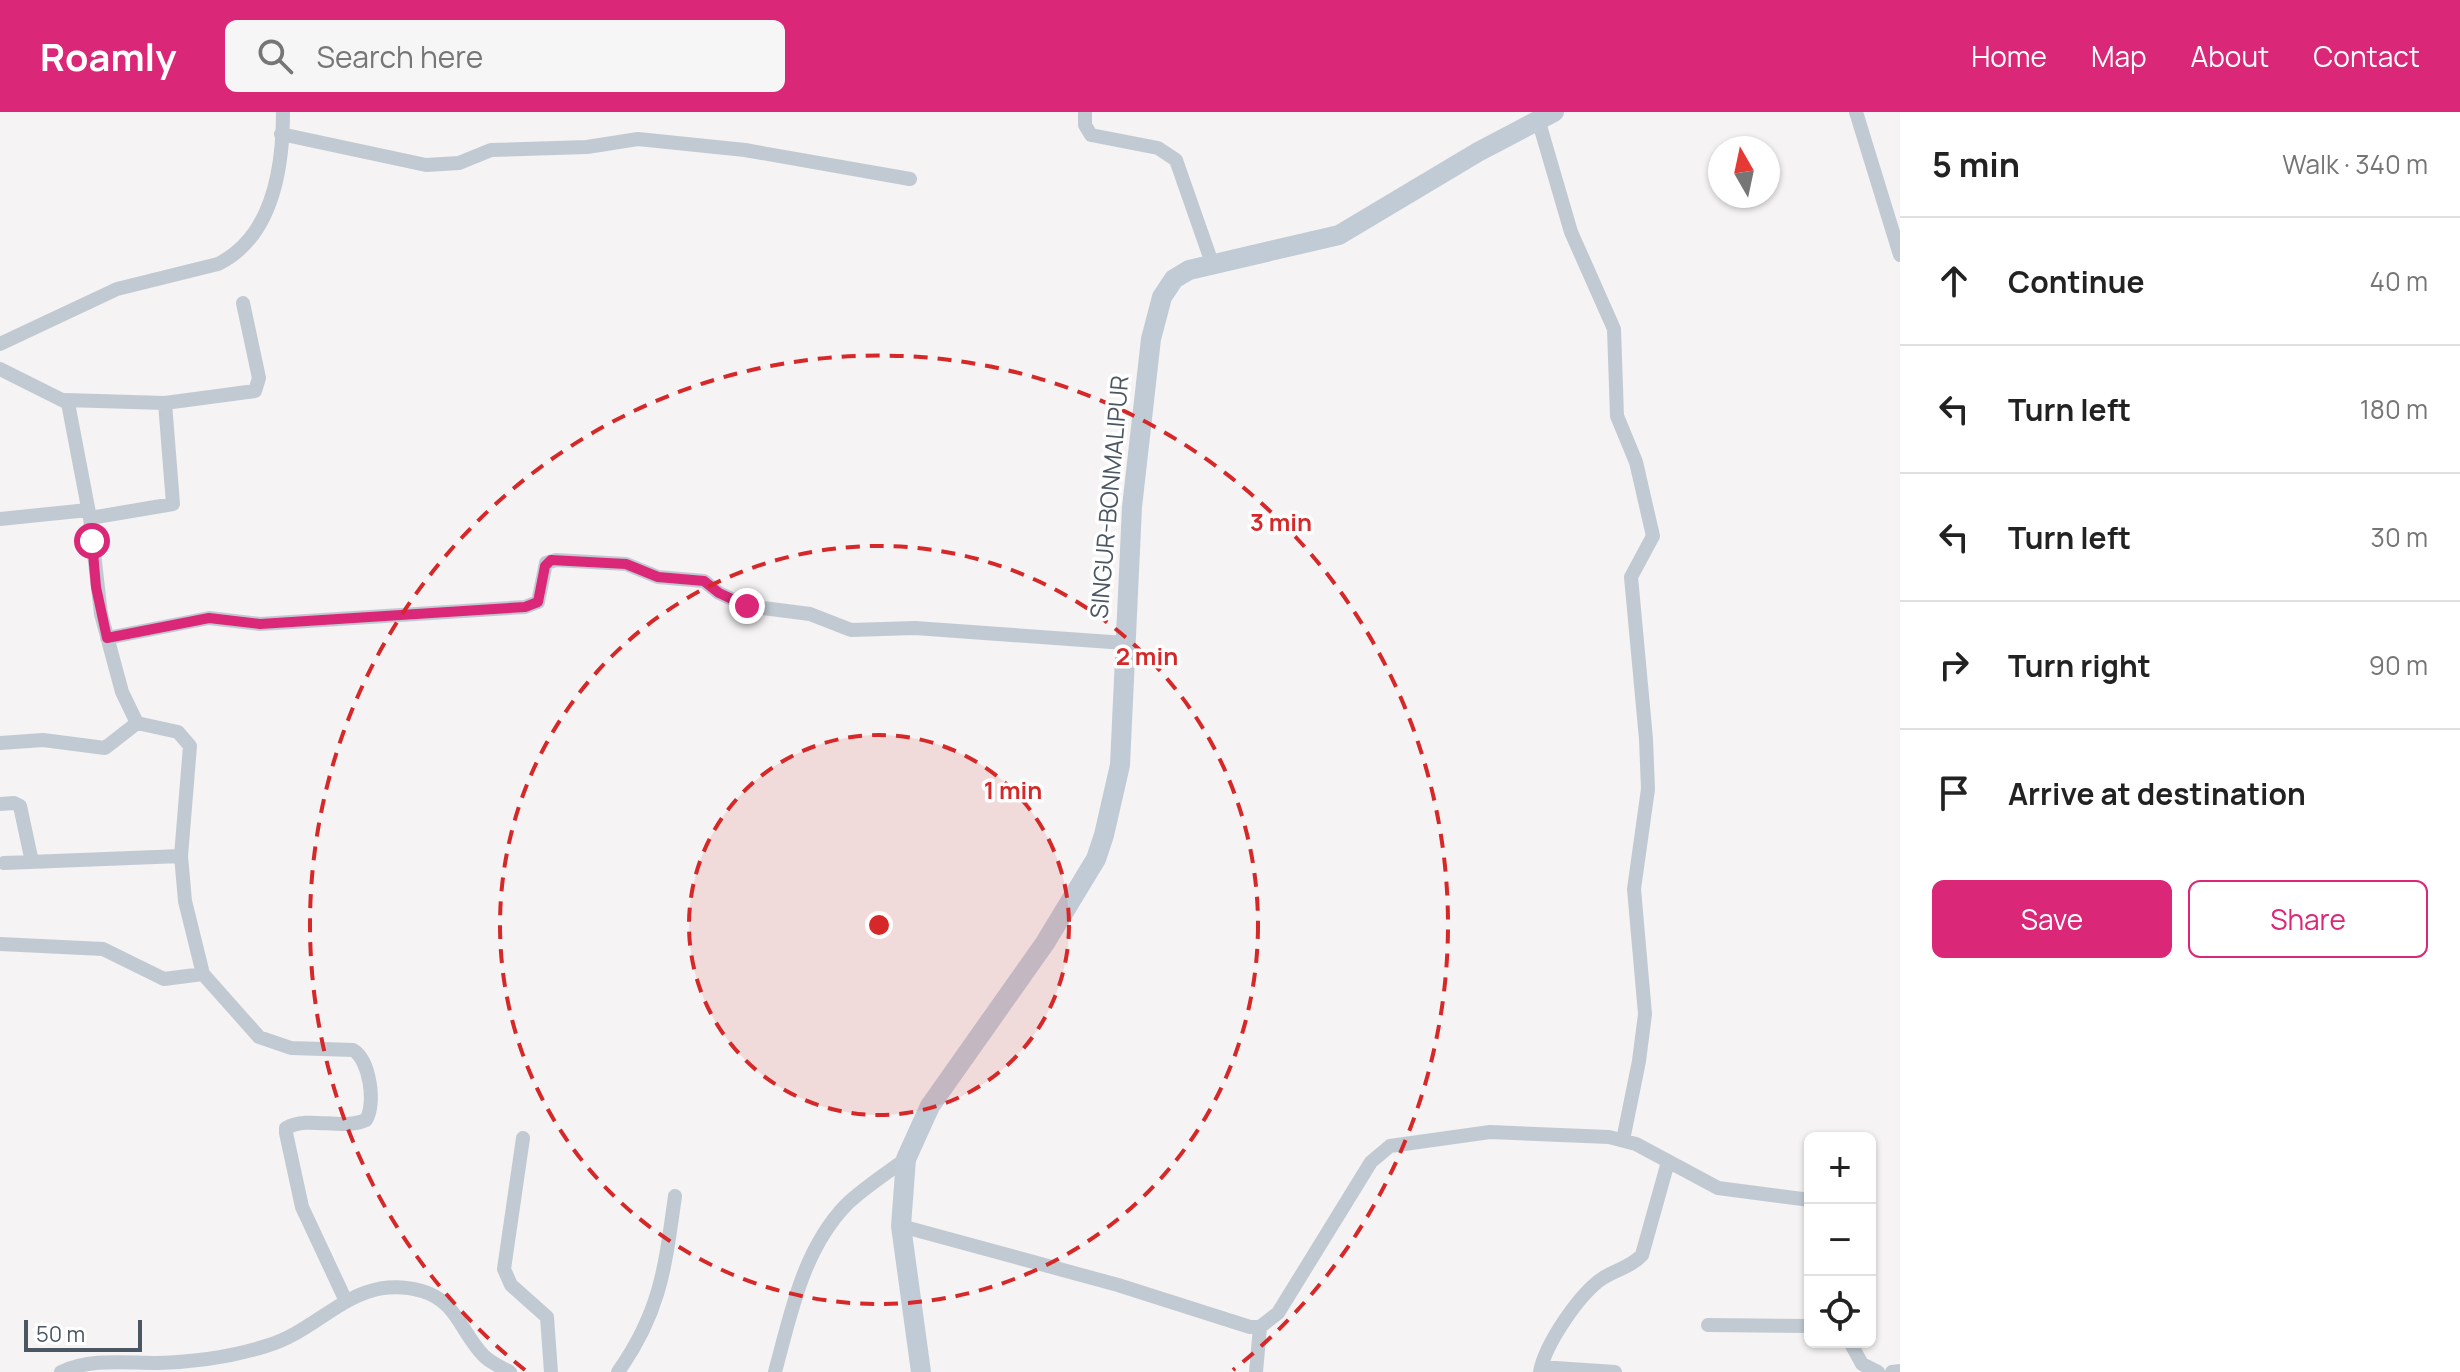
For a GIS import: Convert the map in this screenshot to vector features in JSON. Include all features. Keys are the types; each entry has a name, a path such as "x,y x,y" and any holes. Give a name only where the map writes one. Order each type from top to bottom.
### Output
{"street":[{"path":"0,344 117,289 218,264 232,257 257,230 266,211 276,181 283,112"},
{"path":"1085,112 1085,125 1091,135 1158,148 1176,160 1212,263"},
{"path":"1856,112 1900,255"},
{"path":"1546,115 1571,232 1614,329 1615,404 1636,462 1653,536 1631,577 1648,789 1634,889 1645,1014 1623,1140"},
{"name":"SINGUR-BONMALIPUR","path":"921,1372 901,1226 906,1159 930,1106 1045,943 1096,859 1118,776 1133,493 1151,339 1162,297 1174,279 1212,263 1339,235 1546,115"},
{"path":"281,134 426,165 459,163 491,150 587,147 638,139 745,150 910,179"},
{"path":"0,369 65,400 165,403 250,393 259,387 243,303"},
{"path":"65,400 70,409 89,514 96,587 107,638 122,692 137,723"},
{"path":"0,519 89,514 173,504 165,403"},
{"path":"107,638 209,618 260,624 525,607 538,602 546,563 556,560 626,564 658,577 704,581 719,593 747,606 810,614 851,630 915,628 1125,643"},
{"path":"0,743 43,740 105,748 137,723"},
{"path":"137,723 178,732 190,746 181,856 185,901 203,974 259,1037 291,1048 353,1050 365,1063 371,1108 366,1120 354,1124 297,1124 286,1128 302,1207 345,1299"},
{"path":"0,804 20,806 32,862"},
{"path":"4,863 181,856"},
{"path":"0,944 103,949 164,979 203,974"},
{"path":"901,1226 1118,1285 1241,1326 1260,1327 1278,1313 1371,1162 1390,1146 1490,1132 1623,1140 1718,1188 1804,1199"},
{"path":"523,1138 504,1269 511,1285 547,1317 551,1372"},
{"path":"775,1372 798,1288 811,1257 848,1204 906,1159"},
{"path":"1615,1372 1540,1370 1554,1337 1595,1285 1634,1264 1642,1255 1668,1162"},
{"path":"618,1372 638,1343 658,1299 675,1196"},
{"path":"61,1372 86,1364 161,1363 220,1358 248,1351 292,1337 345,1299 383,1288 426,1292 457,1315 484,1357 510,1372"},
{"path":"1708,1325 1804,1326"},
{"path":"1256,1372 1260,1327"},
{"path":"1855,1348 1872,1371"},
{"path":"1892,1372 1900,1371"}],"route":[{"path":"92,541 96,587 107,638 209,618 260,624 406,613 515,609 538,602 545,566 551,560 626,564 658,577 704,581 719,593 747,606"}]}
